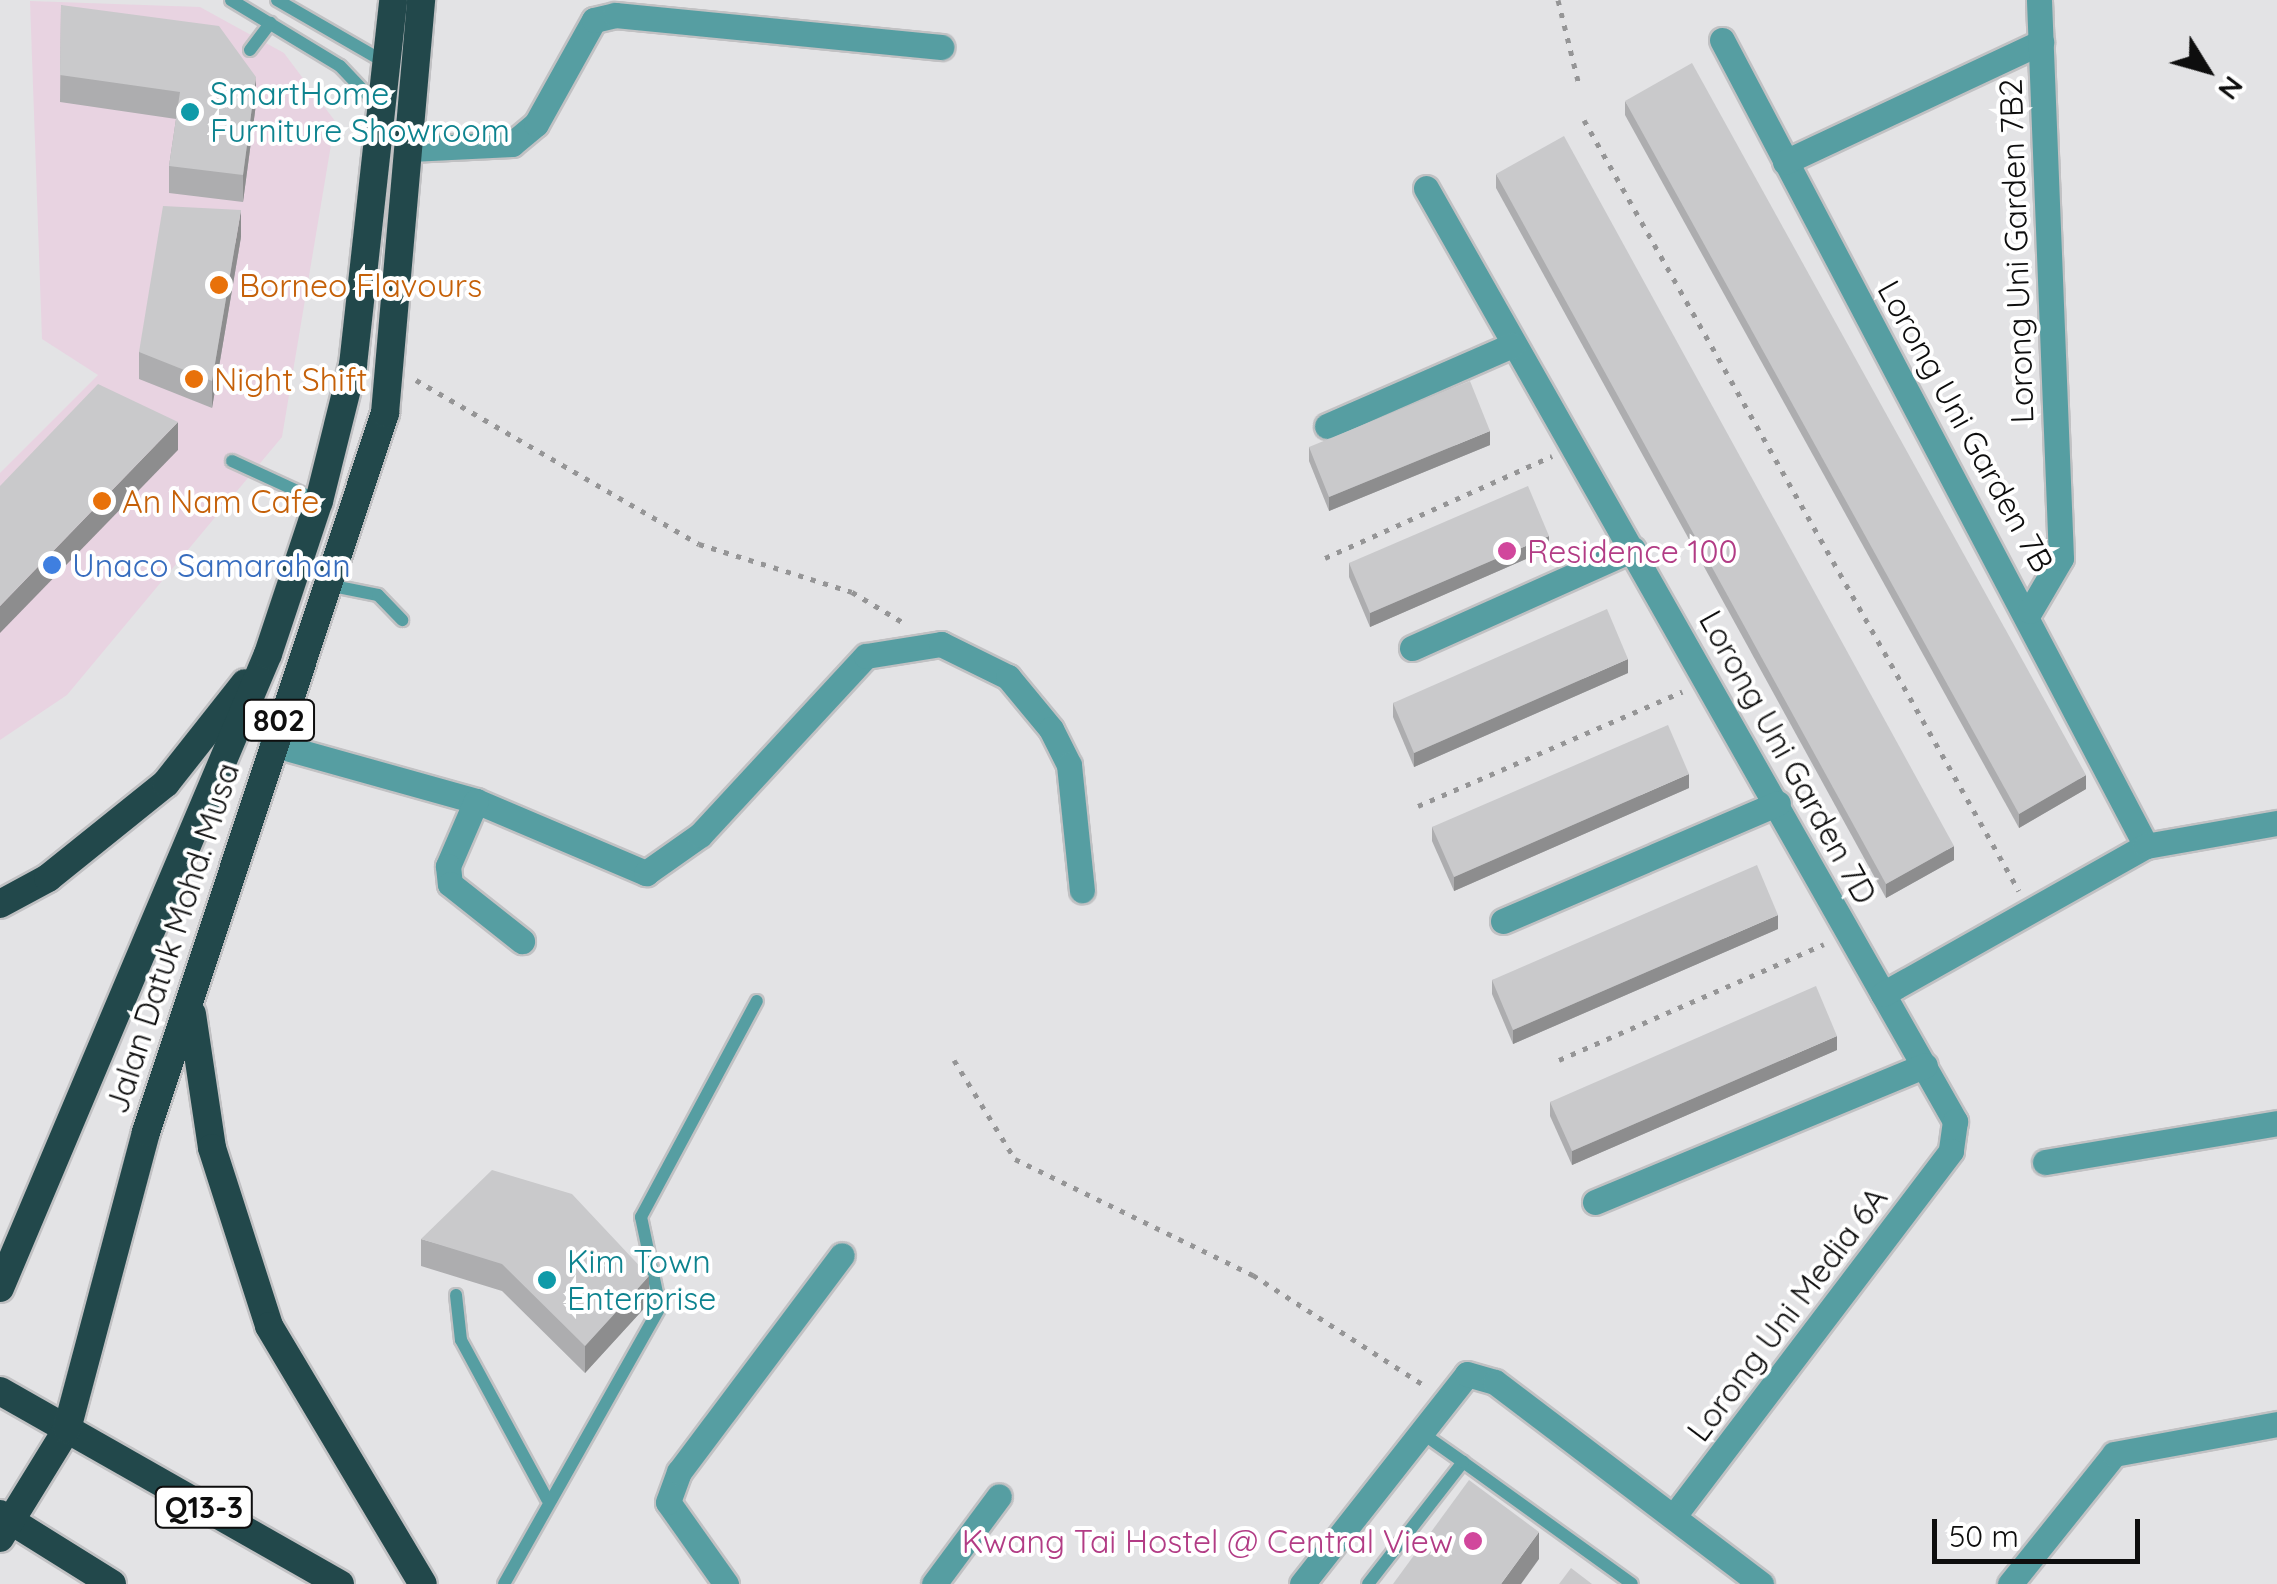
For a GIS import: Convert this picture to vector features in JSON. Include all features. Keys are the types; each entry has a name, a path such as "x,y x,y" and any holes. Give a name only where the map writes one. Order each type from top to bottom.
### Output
{"highway":[{"name":"Jalan Datuk Mohd. Musa","path":"0,1288 268,654 319,501 353,365 384,111 392,0"},
{"name":"Jalan Datuk Mohd. Musa","path":"4,1525 67,1430 146,1132 190,1008 396,368 421,0"},
{"path":"0,904 48,878 166,782 268,654"},
{"path":"190,1008 212,1148 269,1326 423,1584"},
{"name":"Q13-3","path":"0,1391 340,1584"},
{"path":"4,1525 112,1584"}],"street":[{"name":"Lorong Uni Garden 7B2","path":"2030,611 2060,558 2038,0"},
{"path":"410,149 512,144 536,124 594,20 615,15 940,47"},
{"name":"Lorong Uni Garden 7B","path":"1722,40 1784,162 2030,611 2146,846"},
{"path":"1784,162 2041,42"},
{"name":"Lorong Uni Garden 7D","path":"1426,188 1925,1065 1955,1121 1951,1150"},
{"path":"1327,426 1512,344"},
{"path":"1412,648 1633,549"},
{"path":"272,744 476,801 646,873 700,835 866,656 941,644 1008,677 1051,730 1069,765 1082,890"},
{"path":"476,801 448,866 450,884 522,941"},
{"path":"1503,921 1778,803"},
{"path":"1884,994 2146,846 2277,824"},
{"path":"1595,1202 1925,1065"},
{"path":"2045,1162 2277,1123"},
{"name":"Lorong Uni Media 6A","path":"1674,1516 1951,1150"},
{"path":"726,1584 668,1502 678,1472 842,1255"},
{"path":"1302,1584 1442,1397 1467,1374 1481,1375 1761,1584"},
{"path":"2010,1584 2114,1454 2277,1424"},
{"path":"934,1584 999,1496"}],"lane":[{"path":"231,0 340,66 384,111"},
{"path":"277,0 388,64"},
{"path":"250,50 270,23"},
{"path":"232,462 319,501"},
{"path":"326,584 378,595 402,620"},
{"path":"504,1584 548,1499 660,1307 641,1217 757,1001"},
{"path":"456,1296 461,1340 548,1499"},
{"path":"1417,1430 1632,1584"},
{"path":"1368,1584 1462,1462"}],"path":[{"path":"1558,0 1580,85"},
{"path":"1584,120 2030,912"},
{"path":"396,368 699,544 852,592 941,644"},
{"path":"1325,558 1572,447"},
{"path":"1418,806 1708,681"},
{"path":"1559,1060 1850,933"},
{"path":"954,1060 1015,1159 1253,1275 1442,1397"}],"shaded area":[{"path":"30,1 200,7 284,53 335,121 282,437 67,695 0,740 0,473 98,375 42,339"}],"building":[{"name":"SmartHome Furniture Showroom","path":"61,5 219,26 256,77 243,175 169,166 180,92 60,75"},
{"path":"1692,63 2086,775 2019,814 1625,101"},
{"path":"1564,136 1954,846 1886,884 1496,174"},
{"path":"163,206 241,210 212,381 139,352"},
{"path":"1470,381 1490,431 1329,497 1309,447"},
{"path":"98,384 178,422 0,606 0,486"},
{"path":"1528,486 1549,536 1370,613 1349,563"},
{"path":"1607,609 1628,659 1414,753 1393,703"},
{"path":"1668,725 1689,774 1454,877 1432,827"},
{"path":"1757,865 1778,915 1513,1030 1492,980"},
{"path":"1816,986 1837,1036 1572,1151 1550,1102"},
{"name":"Kim Town Enterprise","path":"492,1170 572,1194 649,1276 585,1346 502,1264 421,1239"},
{"path":"1469,1480 1539,1532 1501,1584 1393,1584"},
{"path":"1571,1568 1592,1584 1559,1584"}],"place":[{"name":"SmartHome Furniture Showroom","path":"190,112"},
{"name":"Borneo Flavours","path":"219,285"},
{"name":"Night Shift","path":"194,379"},
{"name":"An Nam Cafe","path":"102,501"},
{"name":"Residence 100","path":"1507,551"},
{"name":"Unaco Samarahan","path":"52,565"},
{"name":"Kim Town Enterprise","path":"547,1280"},
{"name":"Kwang Tai Hostel @ Central View","path":"1473,1541"}]}
